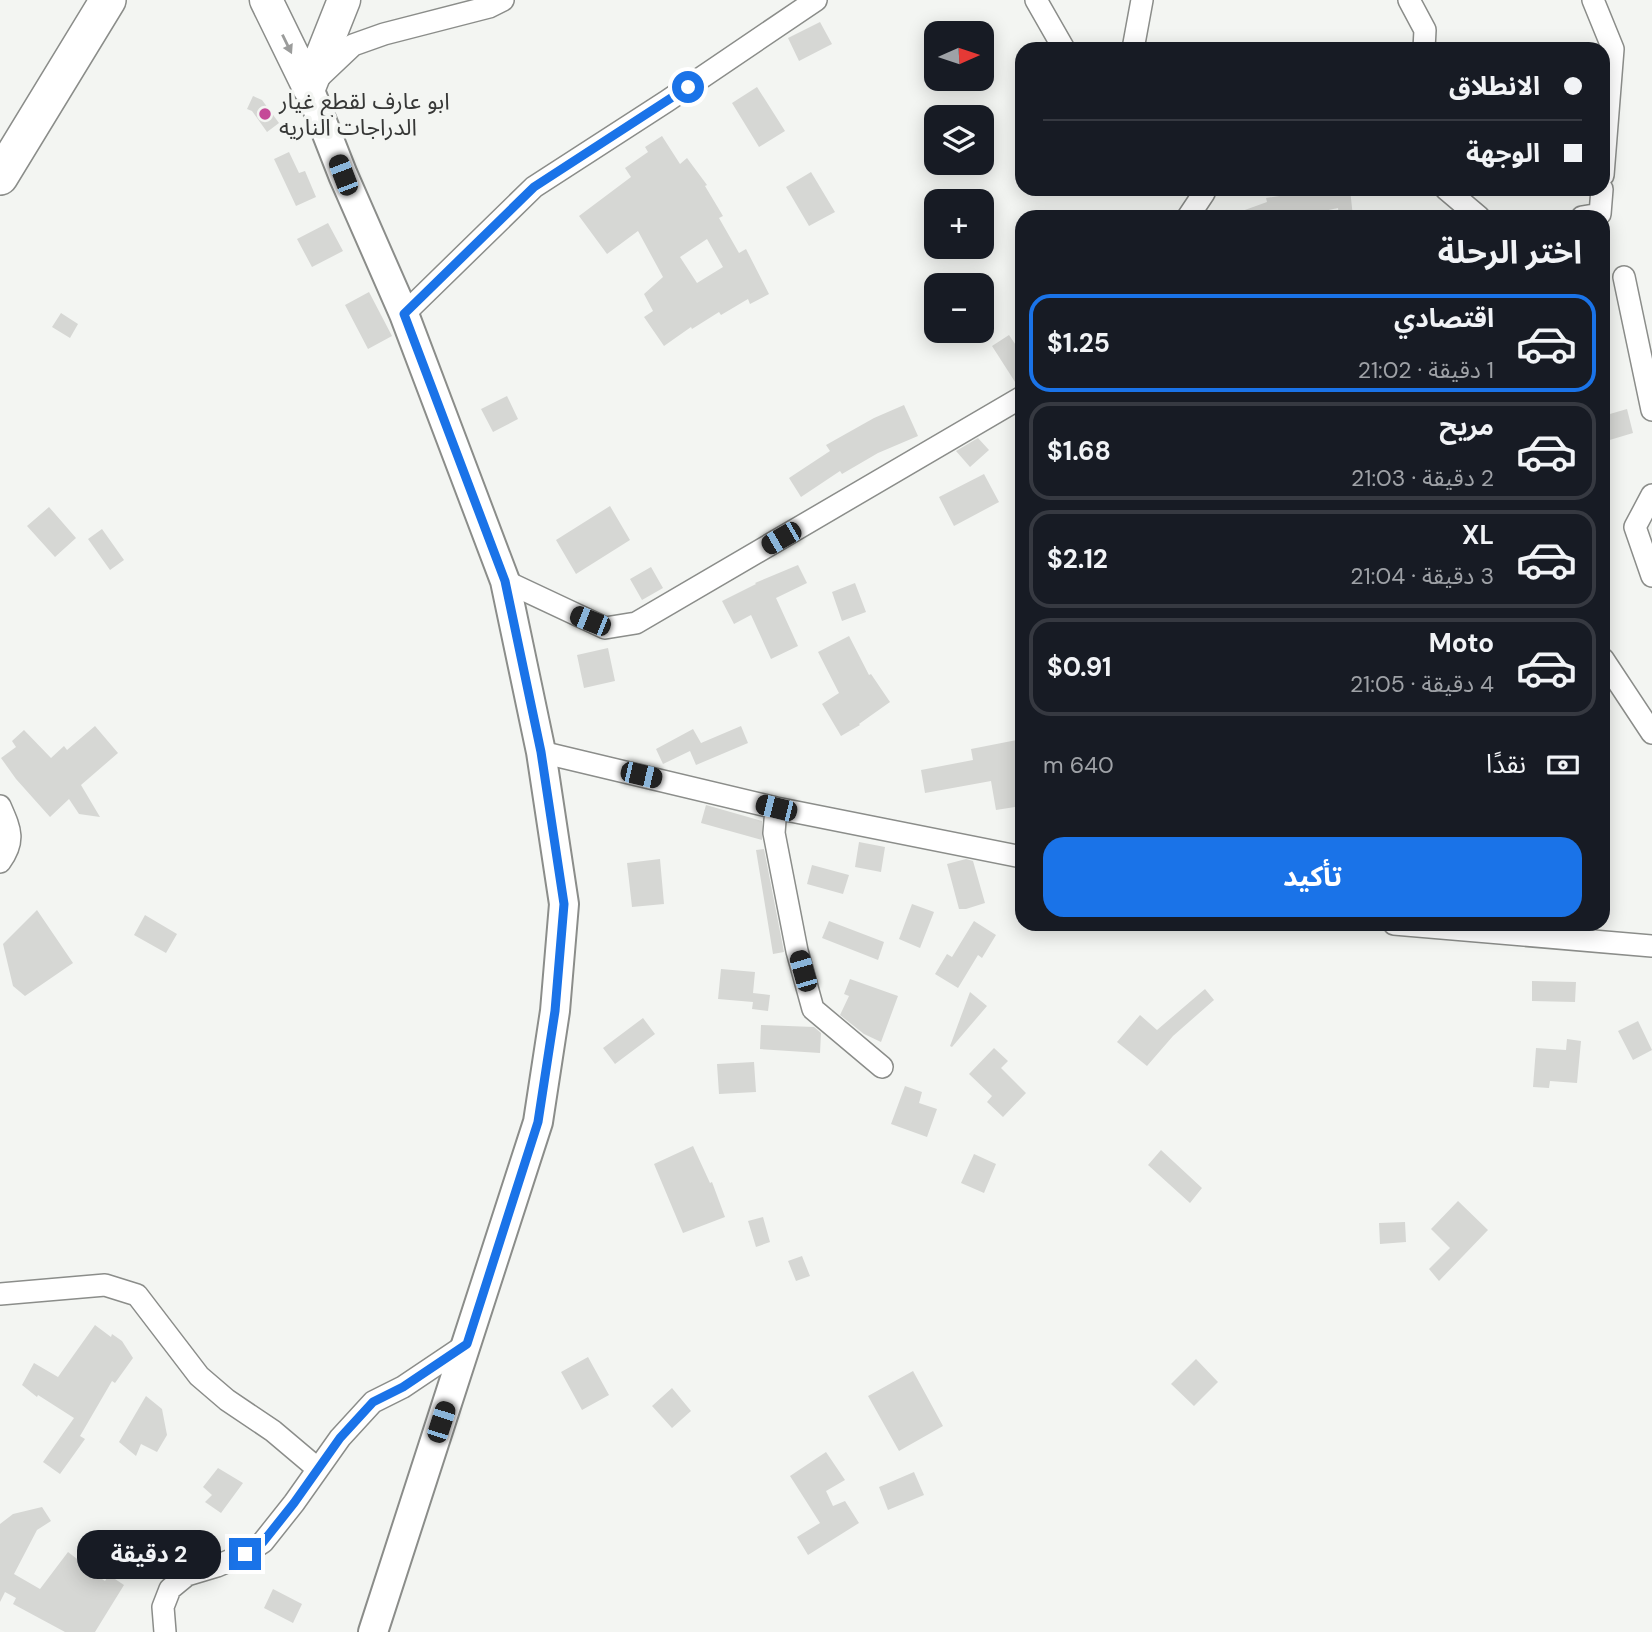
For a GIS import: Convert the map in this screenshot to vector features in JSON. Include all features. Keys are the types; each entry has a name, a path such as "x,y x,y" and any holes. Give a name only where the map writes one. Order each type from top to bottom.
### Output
{"main road":[{"path":"0,177 108,0"},
{"path":"266,0 309,88"},
{"path":"309,88 344,0"}],"street":[{"path":"373,1632 538,1122 555,1011 564,904 541,752 505,581 404,314 343,175 309,88 353,45 384,34 489,7 503,0"},
{"path":"404,314 534,187 816,0"},
{"path":"1036,0 1060,42"},
{"path":"1134,42 1142,0"},
{"path":"1409,0 1425,30 1424,42"},
{"path":"1593,0 1613,49 1610,87"},
{"path":"1454,196 1471,210"},
{"path":"1624,276 1652,410"},
{"path":"505,581 606,628 636,623 1015,401"},
{"path":"1652,495 1635,527 1652,576"},
{"path":"1610,670 1652,733"},
{"path":"541,752 776,808 1015,856"},
{"path":"0,806 9,826 11,843 0,862"},
{"path":"776,808 774,833 797,951 813,1009 882,1067"},
{"path":"1476,931 1652,946"},
{"path":"0,1294 105,1285 137,1295 199,1376 227,1400 273,1430 318,1469"},
{"path":"165,1632 163,1607 170,1589 187,1575 218,1566 245,1554 263,1542 340,1438 373,1402 403,1387 467,1344"}],"building":[{"path":"820,22 832,44 799,61 788,38"},
{"path":"757,87 785,131 759,147 732,103"},
{"path":"253,96 262,100 279,123 267,132 252,111 247,109"},
{"path":"662,136 680,164 687,158 707,185 705,186 723,216 719,218 739,253 746,249 769,294 750,304 748,299 721,315 719,312 664,346 644,317 653,311 644,294 663,277 638,231 607,254 579,216 631,177 625,168 648,152 645,147","holes":["707,239 723,267 697,283 680,257"]},
{"path":"289,152 299,173 305,171 316,197 296,206 274,159"},
{"path":"811,172 835,212 809,226 786,187"},
{"path":"1351,196 1352,210 1245,210 1267,202 1266,198"},
{"path":"328,223 343,251 312,267 297,239"},
{"path":"369,292 392,336 368,349 345,305"},
{"path":"61,313 78,324 70,338 52,327"},
{"path":"1009,335 1015,344 1015,382 992,346"},
{"path":"507,396 518,419 493,432 481,409"},
{"path":"904,405 918,436 878,453 842,474 840,471 801,497 789,478 830,451 826,445 874,418"},
{"path":"1627,409 1633,433 1610,440 1610,414"},
{"path":"978,438 989,450 970,467 956,451"},
{"path":"984,474 999,502 954,526 939,497"},
{"path":"610,506 630,540 576,574 556,540"},
{"path":"49,507 76,538 55,557 27,526"},
{"path":"102,529 124,560 110,570 88,539"},
{"path":"798,565 807,583 776,598 798,646 771,659 751,615 734,624 722,601 755,583"},
{"path":"651,567 663,588 642,600 630,579"},
{"path":"855,583 866,612 842,621 832,592"},
{"path":"849,636 869,675 871,674 890,702 841,736 822,704 839,693 818,652"},
{"path":"608,648 615,681 584,688 577,655"},
{"path":"95,726 118,753 81,785 100,817 79,814 69,799 50,817 1,758 16,747 12,741 24,730 51,758 64,746 67,750"},
{"path":"741,726 748,743 696,765 690,751 663,764 656,749 693,729 701,743"},
{"path":"1015,740 1015,807 996,810 991,781 925,793 921,770 973,760 971,749"},
{"path":"706,805 762,821 762,840 701,823"},
{"path":"859,842 885,847 881,872 855,867"},
{"path":"764,849 784,952 773,954 756,850"},
{"path":"660,859 664,904 632,907 627,863"},
{"path":"966,859 973,861 985,903 959,909 947,864"},
{"path":"812,865 849,875 843,894 807,884"},
{"path":"912,904 934,912 920,948 899,939"},
{"path":"37,910 73,963 25,996 13,986 3,944"},
{"path":"145,915 177,934 166,953 134,935"},
{"path":"829,921 884,942 878,960 822,938"},
{"path":"974,921 996,935 982,958 978,955 958,988 935,974 947,954 952,957"},
{"path":"721,969 755,972 753,993 770,995 768,1011 752,1009 753,1002 718,999"},
{"path":"850,979 898,996 881,1042 864,1034 840,1015 849,996 844,994"},
{"path":"1532,981 1576,982 1575,1002 1532,1001"},
{"path":"1205,989 1214,1000 1173,1036 1147,1066 1117,1042 1140,1015 1157,1030"},
{"path":"970,992 987,1006 952,1047 950,1046"},
{"path":"643,1018 655,1034 615,1064 603,1048"},
{"path":"1638,1021 1652,1050 1633,1060 1618,1031"},
{"path":"761,1025 814,1027 821,1033 820,1053 760,1049"},
{"path":"1567,1039 1581,1041 1577,1083 1550,1081 1549,1088 1533,1087 1536,1048 1566,1050"},
{"path":"994,1048 1008,1061 1001,1068 1026,1093 1003,1117 987,1102 992,1096 969,1074"},
{"path":"754,1062 756,1092 719,1094 717,1064"},
{"path":"905,1086 922,1092 919,1103 937,1109 927,1137 891,1124"},
{"path":"693,1146 710,1183 712,1182 725,1217 683,1233 654,1164"},
{"path":"1161,1150 1202,1188 1190,1203 1148,1165"},
{"path":"974,1154 996,1164 984,1193 961,1183"},
{"path":"1458,1201 1488,1230 1439,1281 1429,1269 1450,1248 1431,1229"},
{"path":"763,1217 770,1242 756,1247 748,1221"},
{"path":"1405,1222 1406,1242 1380,1244 1379,1223"},
{"path":"802,1256 810,1276 796,1281 788,1261"},
{"path":"95,1325 111,1337 112,1334 122,1341 133,1358 115,1383 112,1381 80,1436 85,1439 60,1474 43,1462 74,1418 22,1385 34,1363 58,1377"},
{"path":"588,1357 609,1395 582,1410 561,1372"},
{"path":"1196,1359 1218,1382 1194,1406 1171,1384"},
{"path":"913,1371 943,1426 899,1451 868,1396"},
{"path":"672,1388 691,1411 672,1428 652,1406"},
{"path":"146,1396 162,1409 167,1435 157,1452 141,1444 136,1456 119,1442"},
{"path":"826,1452 845,1480 826,1491 833,1506 845,1501 859,1523 808,1555 797,1537 820,1523 790,1476"},
{"path":"218,1468 243,1483 221,1513 205,1502 212,1495 203,1487"},
{"path":"914,1472 924,1495 888,1510 879,1487"},
{"path":"42,1507 51,1521 37,1530 14,1574 40,1589 68,1552 81,1562 79,1564 105,1581 109,1575 124,1585 95,1632 65,1632 13,1604 16,1598 5,1592 0,1602 0,1524 13,1514"},
{"path":"273,1589 302,1604 293,1623 264,1608"}],"place":[{"name":"ابو عارف لقطع غيار الدراجات الناريه","path":"265,114"}],"route":[{"path":"245,1554 263,1542 340,1438 373,1402 403,1387 467,1344 538,1122 555,1011 564,904 541,752 505,581 404,314 534,187 688,87"}]}
